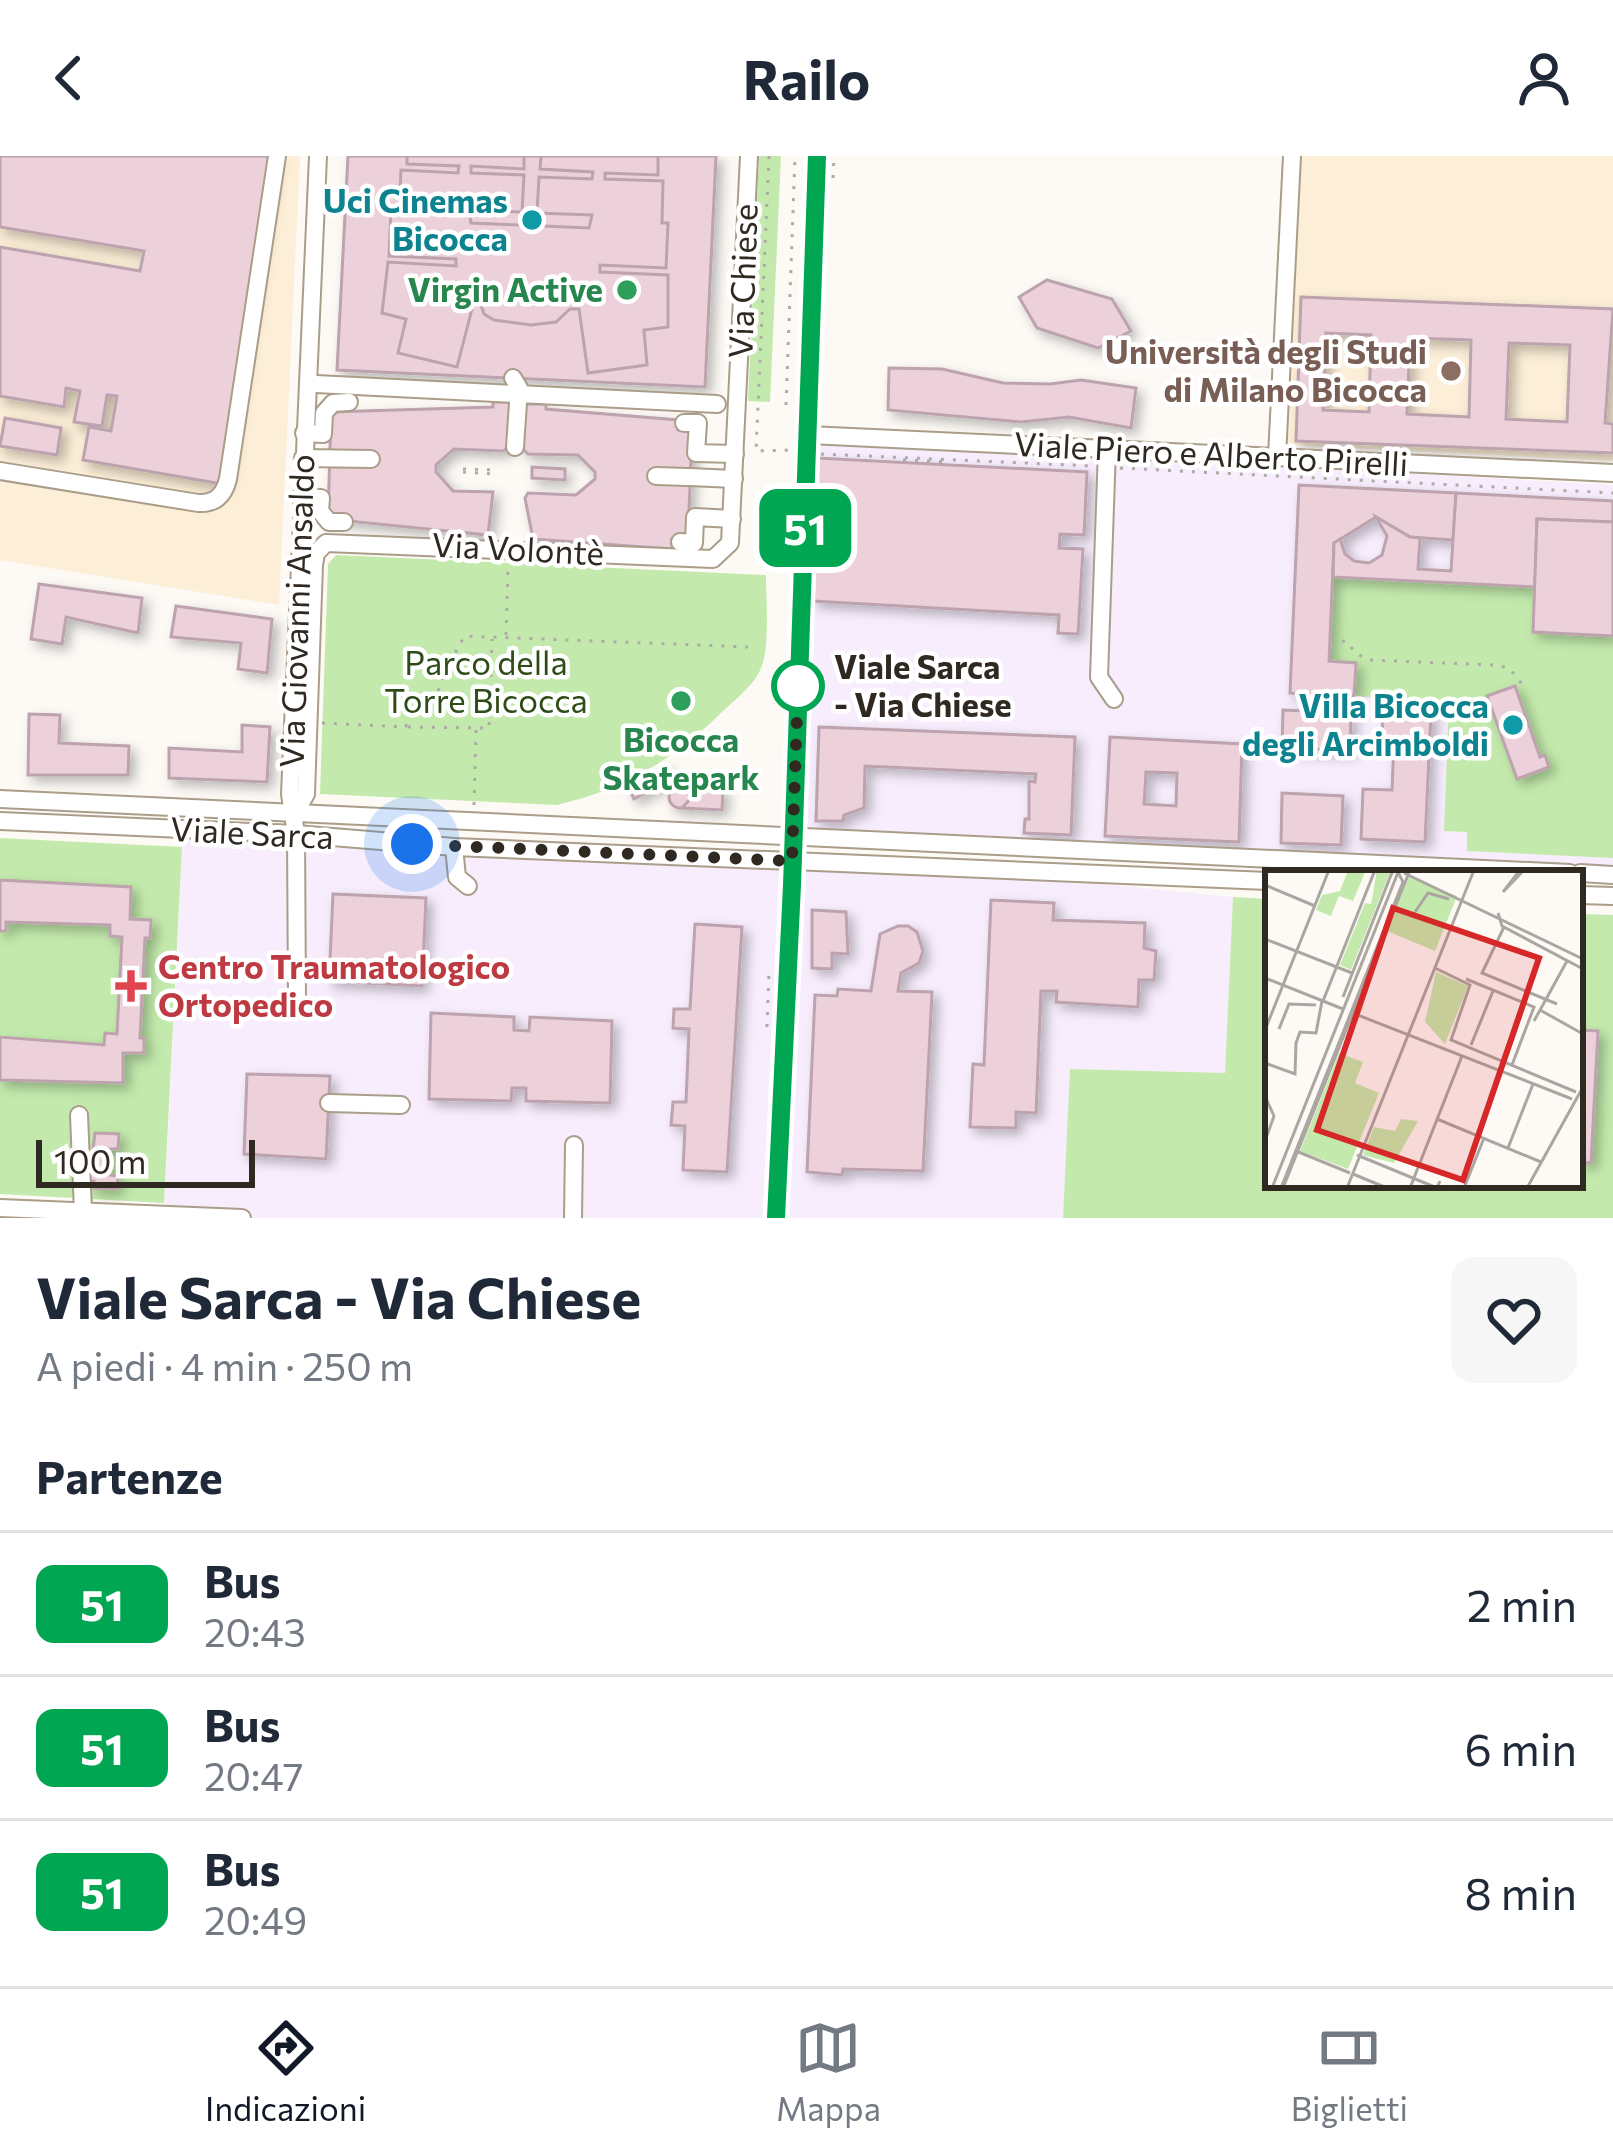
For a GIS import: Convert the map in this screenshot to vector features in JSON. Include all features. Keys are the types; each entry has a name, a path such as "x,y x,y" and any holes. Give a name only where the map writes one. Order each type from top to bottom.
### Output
{"street":[{"path":"0,471 198,503 211,502 222,494 278,156"},
{"name":"Via Giovanni Ansaldo","path":"295,814 290,794 299,521 318,156"},
{"name":"Via Chiese","path":"730,543 748,156"},
{"name":"Via Chiese","path":"792,835 817,156"},
{"path":"1277,458 1292,156"},
{"path":"316,384 519,384 717,404"},
{"path":"515,447 519,384"},
{"path":"304,433 323,434 324,413 333,403 349,402"},
{"path":"684,423 698,423 696,452 735,454"},
{"name":"Viale Piero e Alberto Pirelli","path":"809,434 1107,458 1277,458 1613,472"},
{"path":"303,458 371,459"},
{"path":"1107,458 1099,677 1114,699"},
{"path":"656,476 734,479"},
{"path":"300,496 321,498 320,512 328,522 344,522"},
{"path":"680,542 694,543 694,517 732,520"},
{"path":"299,521 310,536 331,541"},
{"name":"Via Giovanni Ansaldo","path":"295,814 306,794 314,565 319,549 331,541"},
{"name":"Via Volontè","path":"331,541 712,559 730,543"},
{"name":"Viale Sarca","path":"0,799 1499,870"},
{"path":"295,814 297,1000"},
{"name":"Viale Sarca","path":"0,821 296,834 454,847 1263,881 1261,860"},
{"path":"776,1218 792,835"},
{"path":"454,847 457,877 468,886"},
{"path":"1583,874 1613,875"},
{"path":"1583,895 1613,896"},
{"path":"329,1102 401,1105"},
{"path":"79,1115 83,1211"},
{"path":"573,1218 574,1145"},
{"path":"0,1208 242,1218"}],"path":[{"path":"770,156 755,451 784,447"},
{"path":"786,405 795,156"},
{"path":"821,454 1107,458 1613,493"},
{"path":"903,460 948,462"},
{"path":"463,471 495,472"},
{"path":"506,637 508,549"},
{"path":"406,727 406,704 420,705 435,697 442,679 458,669 456,650 465,636 748,646"},
{"path":"308,723 489,728 492,637"},
{"path":"1330,639 1348,642 1355,653 1369,660 1509,668 1522,684"},
{"path":"474,806 476,728"},
{"path":"767,1027 769,973"}],"shaded area":[{"path":"0,156 300,156 279,605 0,560"},
{"name":"Università degli Studi di Milano Bicocca","path":"1300,156 1613,156 1613,461 1285,445"},
{"path":"814,439 1613,485 1613,872 796,831"},
{"path":"183,835 789,865 774,1218 164,1218"},
{"path":"797,861 953,869 1233,897 1225,1073 1071,1069 1063,1218 787,1218"}],"green space":[{"path":"759,156 781,156 770,402 748,401"},
{"name":"Parco della Torre Bicocca","path":"336,555 766,575 764,659 750,685 687,743 627,781 582,798 557,805 320,794 328,564"},
{"path":"1333,577 1535,587 1533,632 1613,636 1613,858 1467,851 1467,832 1444,831 1449,701 1354,696 1356,663 1329,661"},
{"path":"0,838 182,847 164,1203 0,1194"},
{"path":"1233,897 1265,899 1265,1188 1583,1188 1583,914 1613,915 1613,1218 1063,1218 1070,1069 1225,1073"}],"building":[{"path":"0,156 273,156 222,484 83,460 89,427 111,431 117,396 107,395 102,426 74,422 80,391 66,388 64,407 0,396 0,247 140,271 144,251 0,227"},
{"path":"348,156 716,156 705,387 337,370"},
{"path":"407,156 524,156 524,169 471,166 471,173 524,175 522,212 469,210 471,223 589,228 592,215 537,213 539,177 592,179 593,172 540,169 541,156 658,156 658,175 605,173 605,179 663,181 666,268 600,265 600,272 668,275 668,327 644,330 647,365 588,373 579,309 570,309 556,322 531,325 494,320 484,314 481,305 473,305 457,367 398,353 406,319 382,313 388,262 456,266 456,259 389,256 391,210 399,211 401,170 458,173 459,166 407,164"},
{"path":"1047,280 1112,299 1131,331 1098,348 1037,328 1019,297"},
{"path":"1301,297 1613,309 1605,423 1613,424 1613,453 1296,441","holes":["1326,333 1371,335 1369,412 1323,410","1410,338 1471,340 1469,417 1407,414","1509,343 1570,345 1567,422 1506,419"]},
{"path":"889,368 942,369 1003,383 1081,380 1136,388 1131,428 1069,417 1021,422 888,410"},
{"path":"493,402 511,402 509,447 503,451 454,449 436,465 436,472 453,491 493,492 488,535 328,519 331,412 493,407"},
{"path":"524,404 678,420 678,430 692,436 688,535 672,540 672,549 533,539 528,493 576,495 595,479 595,472 578,455 528,454 521,447"},
{"path":"5,418 61,428 57,455 0,446"},
{"path":"817,458 1087,472 1084,535 1060,534 1059,548 1083,549 1078,634 1058,633 1059,615 813,601"},
{"path":"532,467 565,469 565,480 532,478"},
{"path":"1299,485 1456,493 1453,540 1410,537 1376,517 1334,543 1329,661 1356,663 1354,696 1290,693"},
{"path":"1456,493 1613,501 1613,522 1537,519 1535,587 1333,577 1334,543 1340,539 1345,554 1354,561 1369,563 1382,555 1387,536 1376,517 1420,538 1418,569 1451,571"},
{"path":"1537,519 1613,522 1613,636 1533,632"},
{"path":"39,584 142,598 138,633 66,617 62,644 31,639"},
{"path":"176,606 272,619 267,673 238,669 241,643 171,637"},
{"name":"Villa Bicocca degli Arcimboldi","path":"1515,686 1540,757 1545,755 1549,767 1517,779 1487,696"},
{"path":"1383,709 1431,712 1425,842 1361,839 1363,789 1392,790 1394,741 1382,740"},
{"path":"1283,710 1351,713 1350,751 1282,748"},
{"path":"29,714 60,715 59,743 129,746 128,775 28,775"},
{"path":"242,725 270,727 267,782 169,778 169,748 242,752"},
{"path":"819,727 1075,737 1071,835 1024,833 1025,819 1029,819 1029,781 1035,782 1036,774 865,766 864,808 844,815 843,821 816,821"},
{"path":"1110,737 1242,744 1239,842 1105,836","holes":["1146,772 1177,773 1176,806 1144,804"]},
{"path":"666,766 673,778 634,799 628,787"},
{"path":"680,786 691,797 680,808 669,797"},
{"path":"683,787 723,788 722,810 682,808 691,798"},
{"path":"1282,793 1343,796 1341,845 1281,843"},
{"name":"Centro Traumatologico Ortopedico","path":"0,880 131,887 130,919 151,920 150,938 145,938 140,1038 144,1038 144,1053 123,1053 123,1083 0,1080 0,1037 104,1045 105,1033 117,1034 122,937 110,936 110,925 6,922 6,931 0,931"},
{"path":"333,894 426,898 422,986 329,981"},
{"path":"991,900 1054,903 1053,920 1145,923 1144,948 1156,951 1154,980 1139,980 1138,1007 1056,1002 1057,991 1041,991 1036,1113 1016,1112 1016,1128 970,1127 973,1064 984,1065"},
{"path":"812,910 846,912 848,954 832,953 832,969 812,968"},
{"path":"695,924 742,927 727,1172 683,1170 685,1126 671,1125 673,1102 686,1102 689,1029 673,1028 674,1009 690,1009"},
{"path":"898,926 917,932 923,951 919,963 901,973 898,991 932,992 923,1171 807,1172 815,995 837,996 838,989 871,991 880,934"},
{"path":"431,1013 514,1017 514,1030 529,1031 530,1017 612,1021 610,1103 526,1101 526,1088 512,1088 511,1101 429,1099"},
{"path":"1583,1030 1598,1031 1591,1163 1583,1162"},
{"path":"247,1074 330,1076 326,1159 244,1154"},
{"path":"95,1133 119,1134 118,1149 110,1149 109,1175 118,1176 117,1189 94,1188 94,1181 89,1181"}],"bus line":[{"name":"51","path":"776,1218 817,156"}],"place":[{"name":"Uci Cinemas Bicocca","path":"532,220"},
{"name":"Virgin Active","path":"627,290"},
{"name":"Università degli Studi di Milano Bicocca","path":"1451,371"},
{"name":"Viale Sarca - Via Chiese","path":"798,686"},
{"name":"Bicocca Skatepark","path":"681,701"},
{"name":"Villa Bicocca degli Arcimboldi","path":"1513,725"},
{"name":"Centro Traumatologico Ortopedico","path":"131,986"}],"route":[{"path":"412,844 792,861 798,686"}]}
